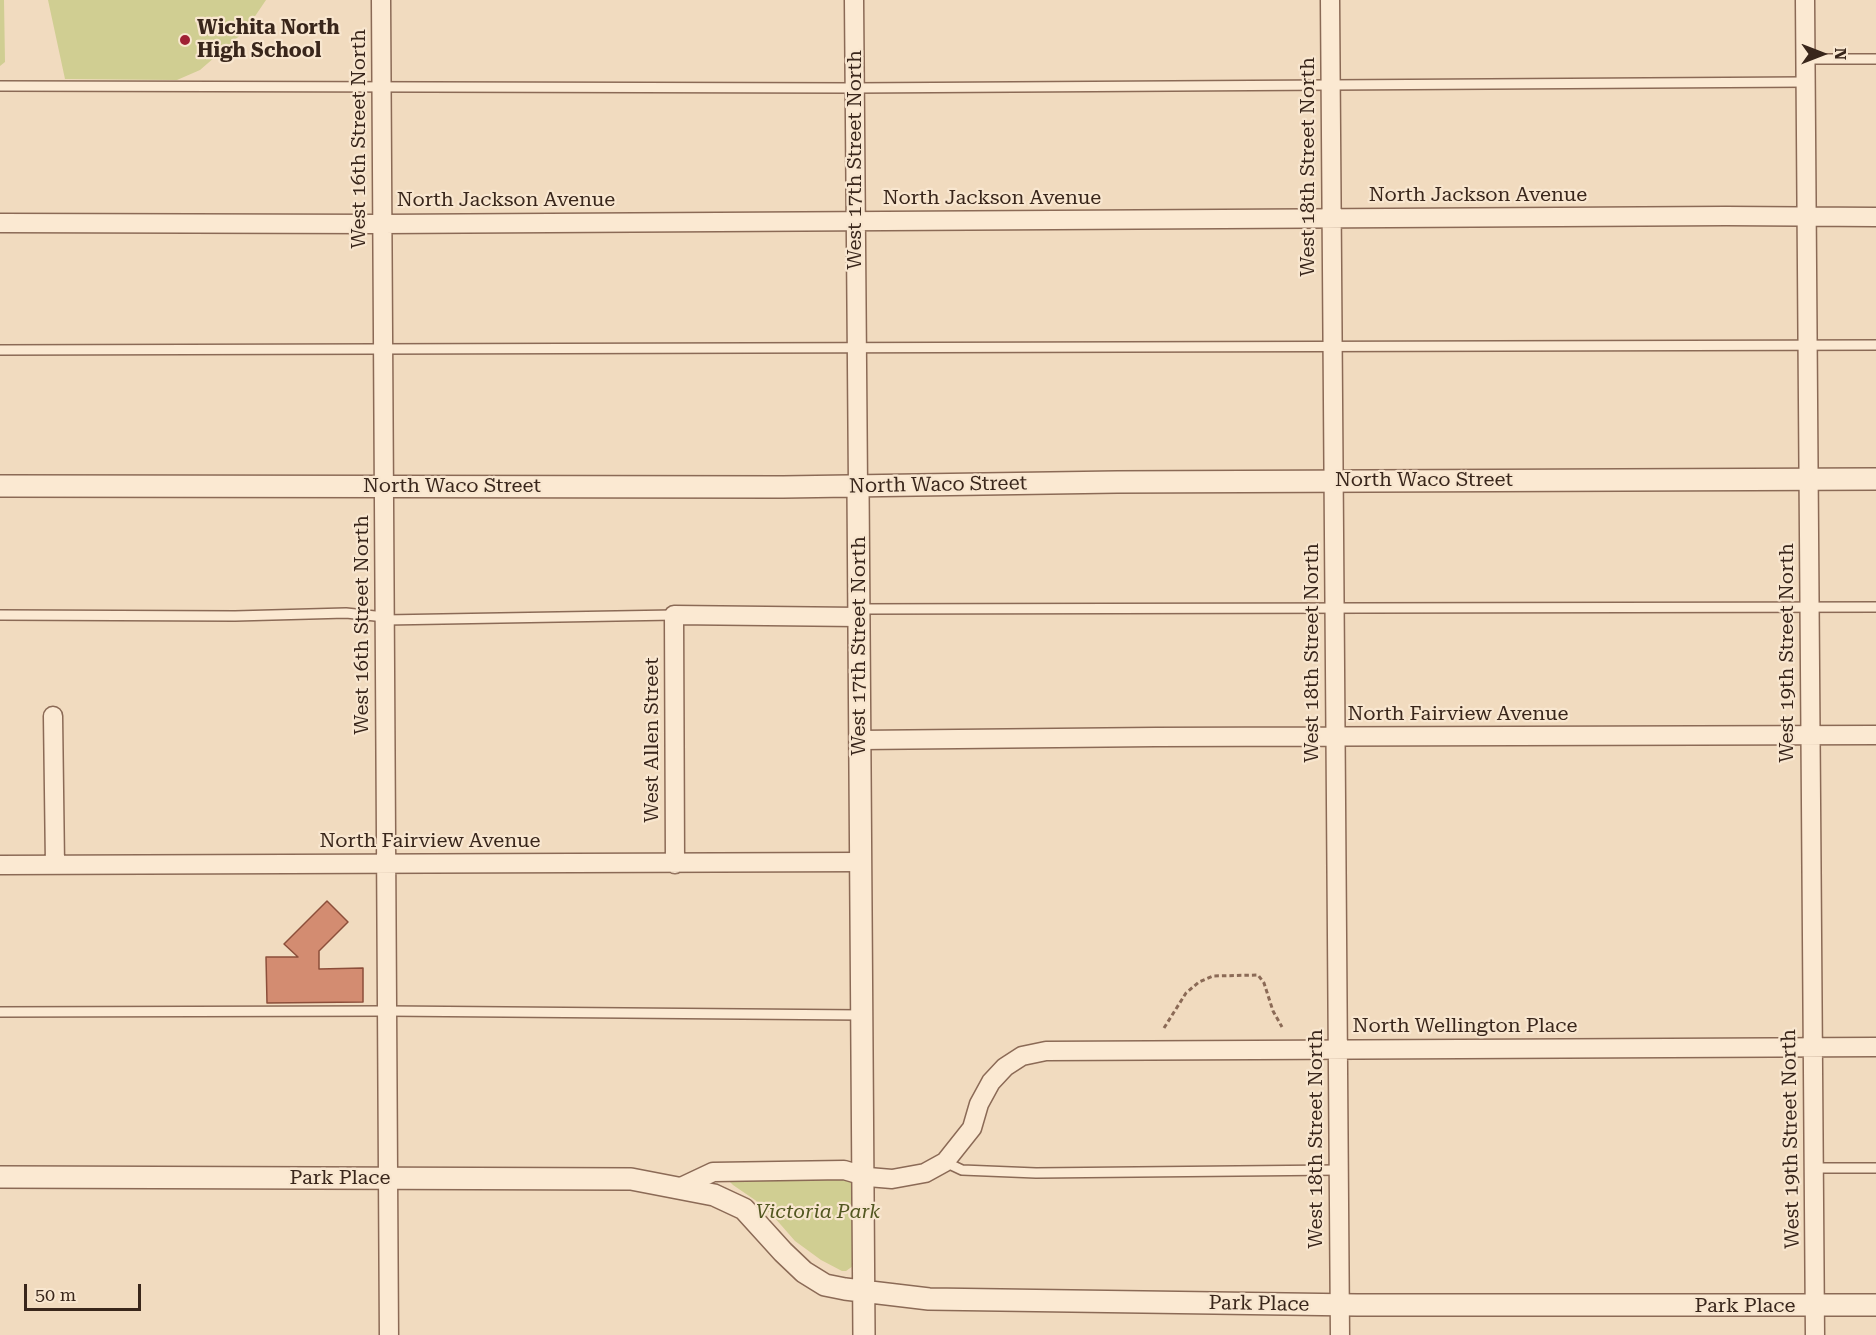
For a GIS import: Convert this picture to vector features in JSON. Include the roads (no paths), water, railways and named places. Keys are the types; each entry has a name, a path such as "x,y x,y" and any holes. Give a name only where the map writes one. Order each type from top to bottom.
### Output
{"street":[{"name":"West 16th Street North","path":"381,0 389,1335"},
{"name":"West 17th Street North","path":"854,0 864,1335"},
{"name":"West 18th Street North","path":"1330,0 1340,1335"},
{"name":"West 19th Street North","path":"1805,0 1815,1335"},
{"name":"North Jackson Avenue","path":"0,223 382,224 1876,217"},
{"name":"North Waco Street","path":"0,486 858,486 1876,479"},
{"path":"674,615 859,613"},
{"name":"West Allen Street","path":"674,615 675,864"},
{"path":"53,716 55,865"},
{"name":"North Fairview Avenue","path":"860,740 1876,735"},
{"name":"North Fairview Avenue","path":"0,865 861,862"},
{"name":"North Wellington Place","path":"863,1176 892,1179 924,1173 945,1162 972,1128 979,1104 991,1082 1005,1067 1022,1056 1046,1051 1876,1047"},
{"path":"679,1188 713,1172 844,1170 863,1176"},
{"name":"Park Place","path":"0,1177 631,1179 714,1194 744,1209 804,1272 825,1285 929,1299 1340,1305 1876,1305"}],"lane":[{"path":"1806,59 1876,59"},
{"path":"0,86 855,88 1806,82"},
{"path":"0,350 1876,345"},
{"path":"859,613 1334,608 1876,607"},
{"path":"0,615 346,614 385,618 674,615"},
{"path":"0,1012 387,1011 862,1015"},
{"path":"945,1162 962,1170 1036,1173 1339,1170"},
{"path":"1814,1168 1876,1168"}],"place":[{"name":"Wichita North High School","path":"185,40"}],"park label":[{"name":"Victoria Park","path":"818,1212"}]}
